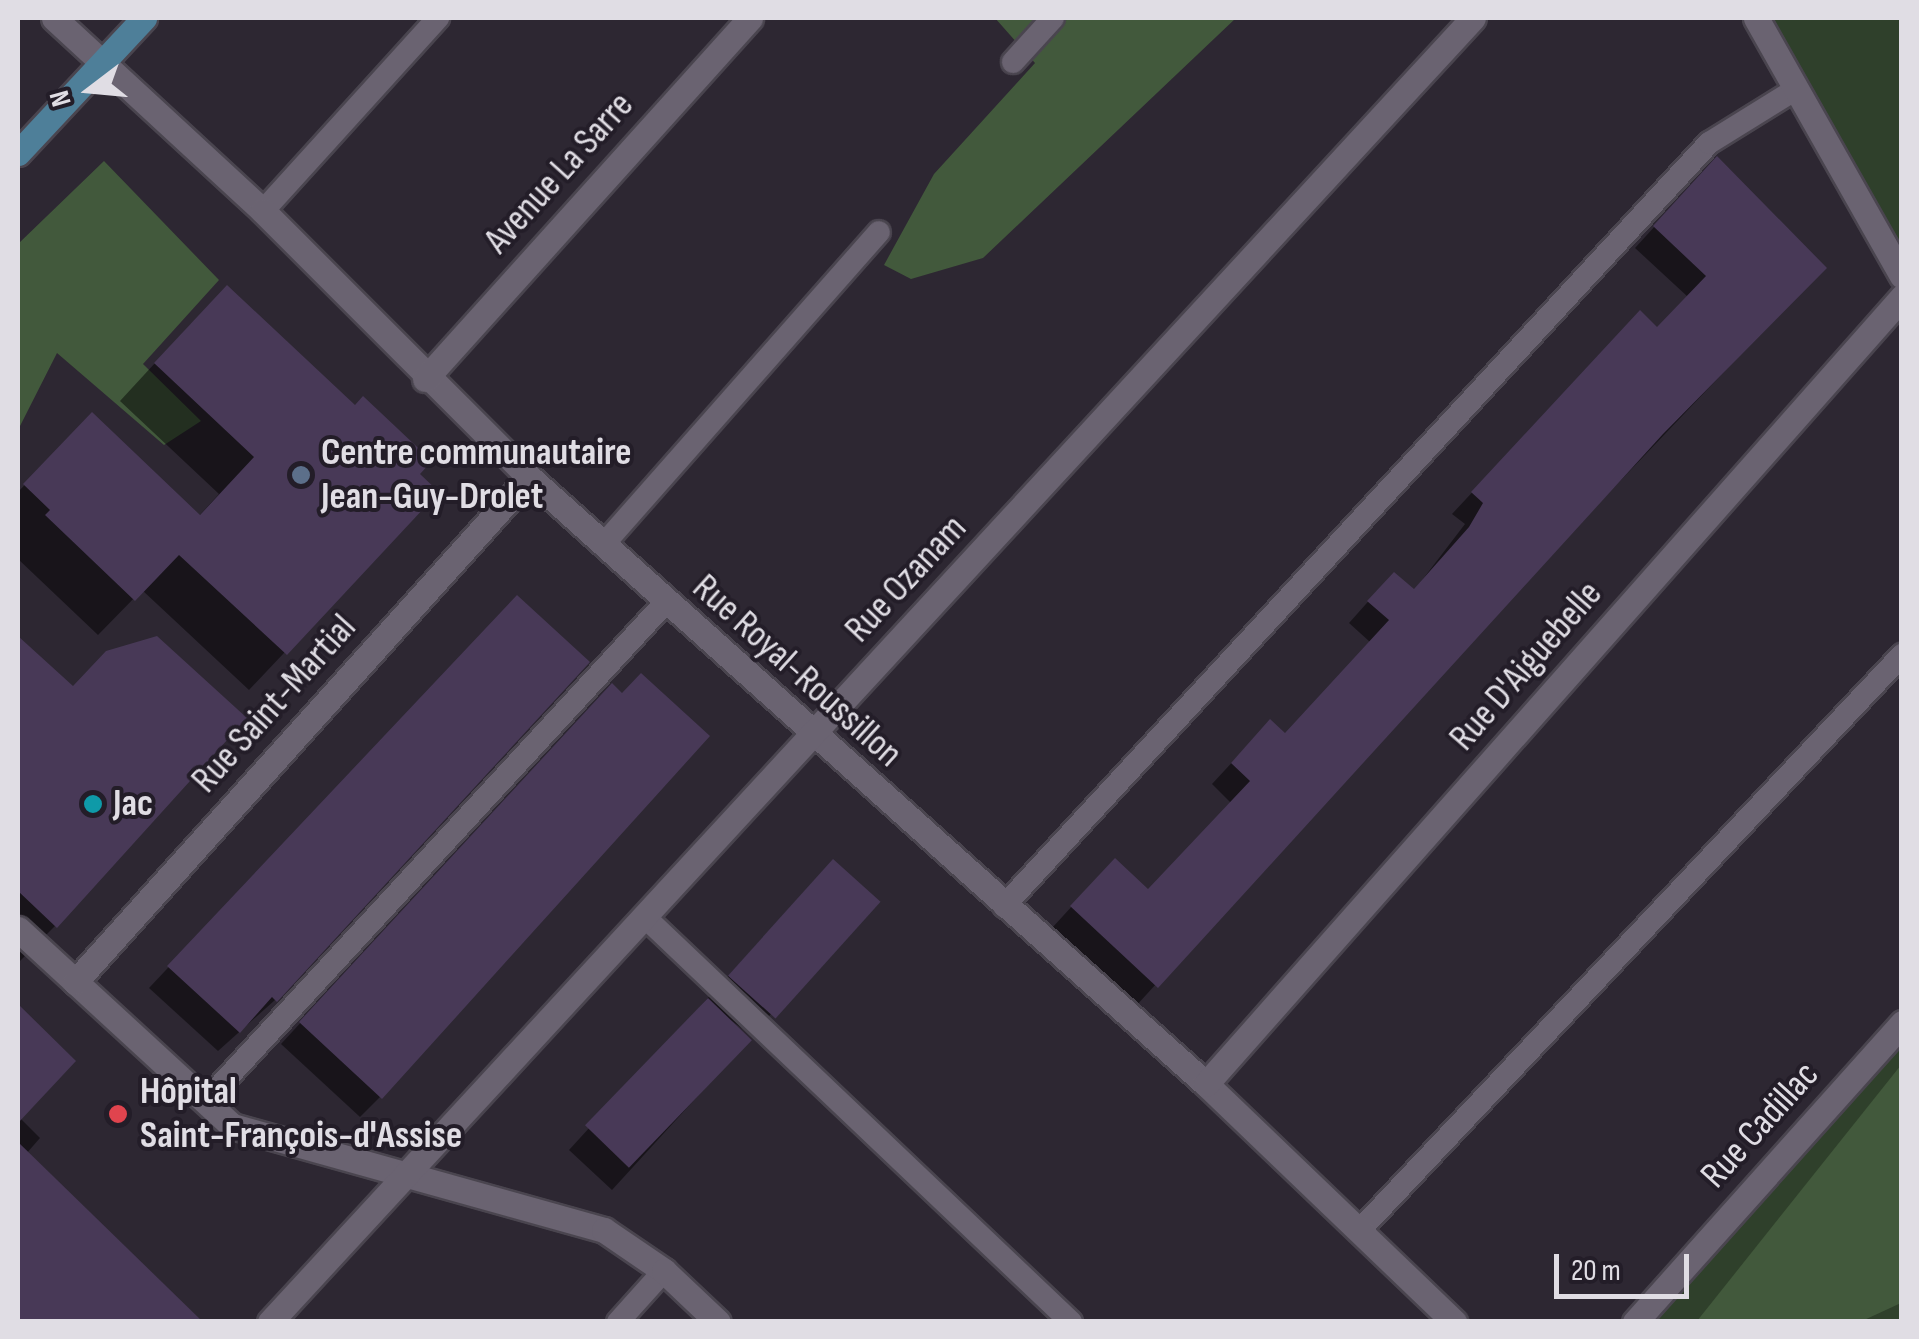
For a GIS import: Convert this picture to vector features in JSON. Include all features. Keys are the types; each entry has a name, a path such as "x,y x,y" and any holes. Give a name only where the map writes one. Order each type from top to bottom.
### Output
{"street":[{"name":"Rue Royal-Roussillon","path":"54,18 263,211 425,379 529,478 812,736 1206,1084 1454,1322"},
{"path":"18,153 144,18"},
{"name":"Avenue La Sarre","path":"425,379 750,18"},
{"name":"Rue Ozanam","path":"270,1322 402,1176 647,918 1473,18"},
{"path":"1756,18 1902,276"},
{"name":"Rue D'Aiguebelle","path":"1206,1084 1902,297"},
{"name":"Rue Saint-Martial","path":"75,982 529,478"},
{"path":"18,929 232,1126 587,1224 664,1271 718,1322"},
{"name":"Rue Cadillac","path":"1635,1322 1902,1024"}],"lane":[{"path":"263,211 438,18"},
{"path":"1013,62 1053,18"},
{"path":"1004,906 1709,144 1796,89"},
{"path":"603,545 879,232"},
{"path":"205,1102 665,603"},
{"path":"1358,1230 1902,655"},
{"path":"647,918 1071,1322"},
{"path":"618,1322 664,1271"}],"green space":[{"path":"995,18 1236,18 983,258 911,279 884,265 934,174 1035,63"},
{"path":"1756,18 1901,18 1901,276"},
{"path":"104,161 219,280 143,364 201,421 164,445 57,353 18,430 18,244"},
{"path":"1901,1023 1901,1321 1635,1321"},
{"path":"1901,1065 1901,1303 1862,1321 1697,1321"}],"building":[{"path":"1717,156 1827,268 1663,434 1158,988 1070,906 1115,858 1148,889 1250,781 1231,763 1270,719 1285,733 1389,620 1367,601 1394,572 1414,589 1469,527 1483,503 1471,492 1640,310 1657,327 1706,276 1653,226"},
{"name":"Centre communautaire Jean-Guy-Drolet","path":"227,285 355,405 363,396 432,461 420,474 439,492 287,655 179,555 135,601 45,515 50,510 23,484 92,412 200,515 254,457 154,363"},
{"path":"517,595 590,662 277,1002 272,997 240,1033 167,966"},
{"name":"Jac","path":"18,636 73,686 106,651 157,636 247,718 57,928 18,891"},
{"path":"641,673 710,736 382,1099 299,1022 612,683 622,693"},
{"path":"833,859 881,902 776,1018 728,976"},
{"path":"708,998 752,1040 629,1168 585,1125"},
{"name":"Hôpital Saint-François-d'Assise","path":"18,1004 76,1061 18,1123"},
{"name":"Hôpital Saint-François-d'Assise","path":"18,1142 203,1322 18,1322"}],"place":[{"name":"Centre communautaire Jean-Guy-Drolet","path":"301,475"},
{"name":"Jac","path":"93,804"},
{"name":"Hôpital Saint-François-d'Assise","path":"118,1114"}]}
